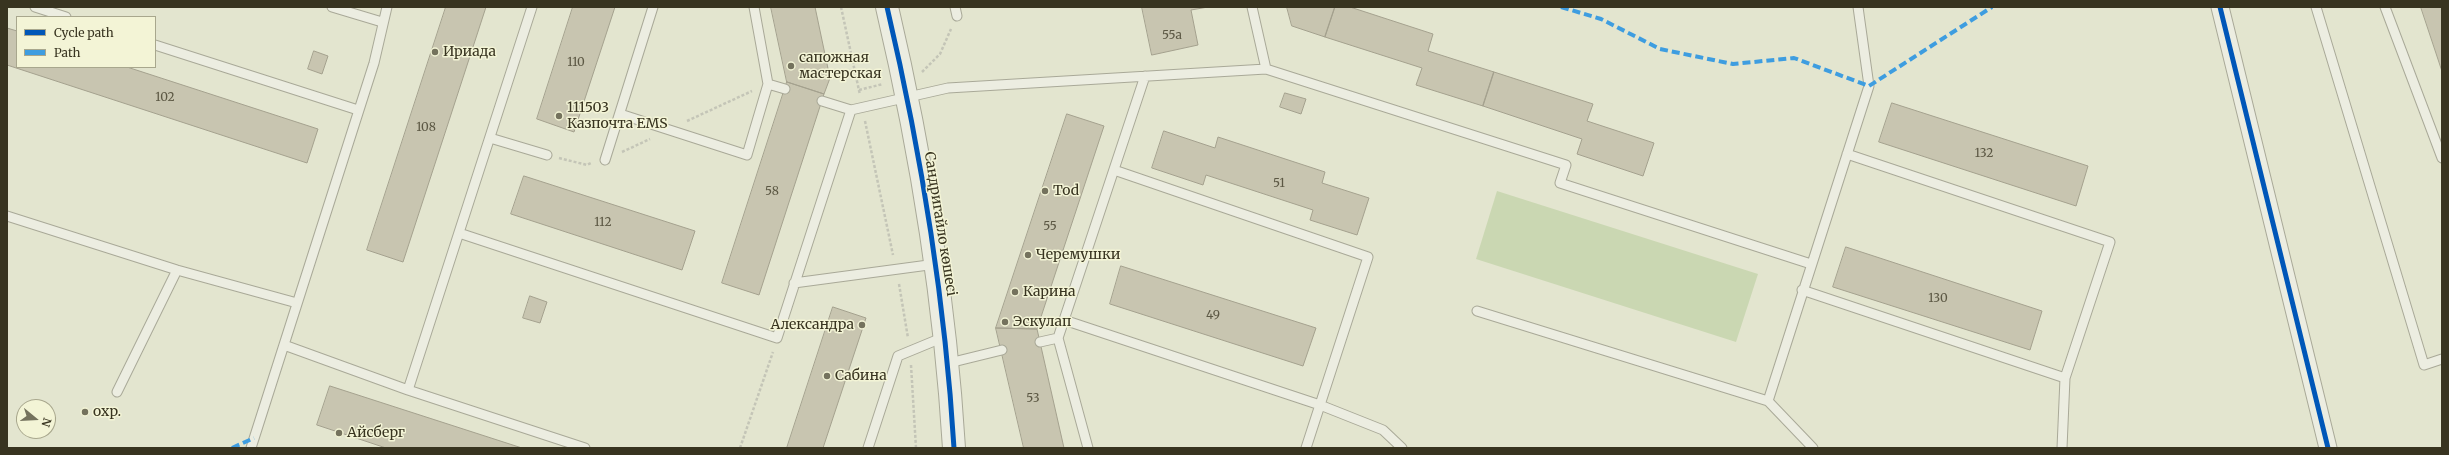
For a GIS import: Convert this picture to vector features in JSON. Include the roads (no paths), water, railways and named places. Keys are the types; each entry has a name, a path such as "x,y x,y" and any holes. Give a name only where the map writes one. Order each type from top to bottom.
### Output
{"street":[{"name":"Сандригайло көшесі","path":"887,7 905,88 936,264 949,363 954,448"},
{"path":"2220,7 2328,448"}],"lane":[{"path":"35,7 63,16"},
{"path":"332,7 382,22"},
{"path":"251,448 374,63 382,22 387,7"},
{"path":"408,390 532,7"},
{"path":"605,160 653,7"},
{"path":"620,114 746,155 768,84 754,7"},
{"path":"1252,7 1266,69"},
{"path":"1768,401 1802,290 1869,86 1858,7"},
{"path":"2316,7 2424,365 2442,359"},
{"path":"2385,7 2442,158"},
{"path":"156,45 358,110"},
{"path":"822,101 851,110 862,108 905,88 948,88 1266,69 1566,165 1560,183 1811,264"},
{"path":"1088,448 1058,338 1145,76"},
{"path":"768,84 785,89"},
{"path":"459,233 777,338 851,110"},
{"path":"490,138 548,156"},
{"path":"1847,154 2110,242 2065,378 2062,448"},
{"path":"1114,170 1368,257 1306,448"},
{"path":"7,216 177,270 297,303"},
{"path":"794,283 936,264"},
{"path":"117,392 177,270"},
{"path":"1802,290 2065,378"},
{"path":"1477,311 1768,401 1813,448"},
{"path":"1064,320 1320,405 1383,430 1402,448"},
{"path":"868,448 898,356 945,336"},
{"path":"1040,342 1058,338"},
{"path":"284,345 408,390 585,448"},
{"path":"949,363 1002,350"}],"place":[{"name":"Ириада","path":"435,52"},
{"name":"сапожная мастерская","path":"791,66"},
{"name":"111503 Казпочта EMS","path":"559,116"},
{"name":"Tod","path":"1045,191"},
{"name":"Черемушки","path":"1028,255"},
{"name":"Карина","path":"1015,292"},
{"name":"Эскулап","path":"1005,322"},
{"name":"Александра","path":"862,325"},
{"name":"Сабина","path":"827,376"},
{"name":"охр.","path":"85,412"},
{"name":"Айсберг","path":"339,433"}]}
